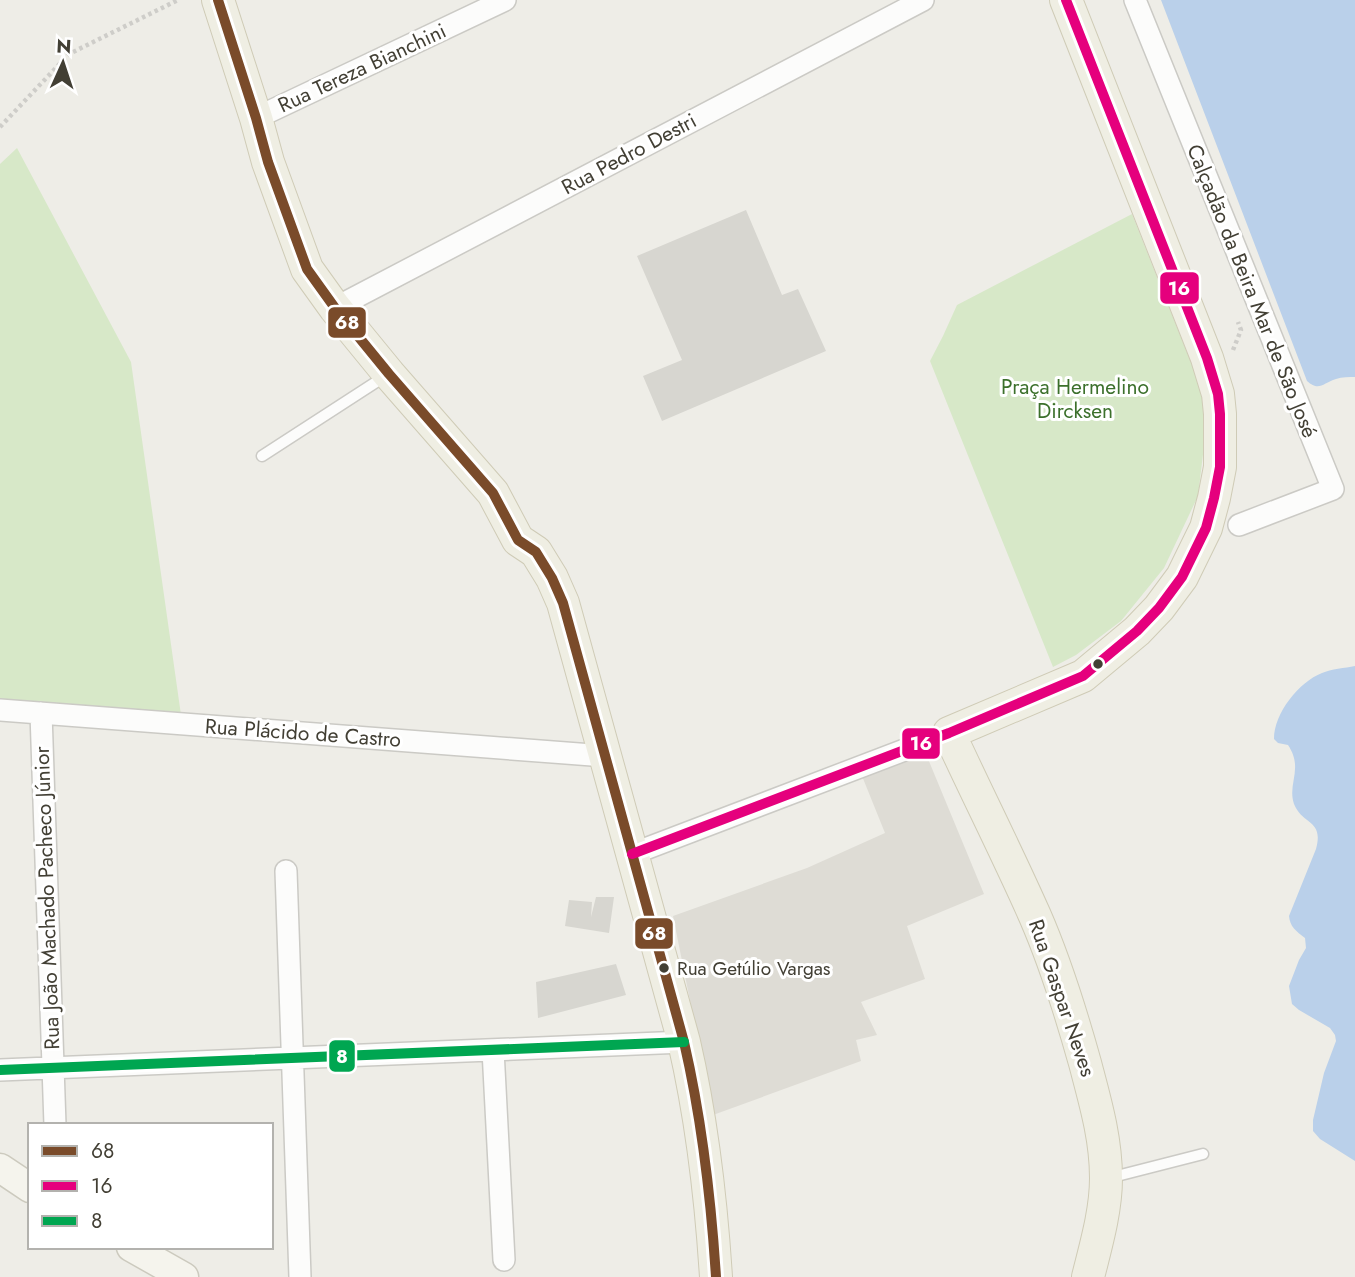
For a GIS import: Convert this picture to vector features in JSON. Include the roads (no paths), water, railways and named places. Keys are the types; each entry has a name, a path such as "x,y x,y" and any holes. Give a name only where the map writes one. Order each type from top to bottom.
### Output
{"main road":[{"path":"218,0 276,184 307,269 389,374 493,493 518,540 536,552 563,603 684,1042 704,1151 716,1277"},
{"path":"949,733 1083,676 1137,631 1159,608 1182,577 1206,528 1220,467 1221,424 1218,394 1207,358 1066,0"},
{"name":"Rua Gaspar Neves","path":"949,733 1036,917 1064,989 1096,1101 1105,1142 1106,1179 1105,1200 1088,1277"}],"street":[{"name":"Rua Tereza Bianchini","path":"256,118 505,0"},
{"name":"Rua Pedro Destri","path":"335,308 923,0"},
{"name":"Calçadão da Beira Mar de São José","path":"1135,0 1333,489 1240,525"},
{"name":"Rua Plácido de Castro","path":"0,710 605,756"},
{"name":"Rua João Machado Pacheco Júnior","path":"41,713 55,1123"},
{"path":"632,854 949,733"},
{"path":"286,871 300,1277"},
{"path":"0,1070 684,1042"},
{"path":"493,1050 504,1260"},
{"path":"0,1168 28,1187"},
{"path":"135,1249 184,1277"}],"lane":[{"path":"262,456 389,374"},
{"path":"1106,1179 1203,1154"}],"water":[{"path":"1161,0 1355,0 1355,377 1338,378 1321,386 1307,381"},
{"path":"1355,666 1355,1161 1320,1139 1313,1131 1324,1073 1336,1041 1330,1028 1292,1004 1289,986 1306,948 1305,938 1292,926 1289,916 1318,839 1315,827 1302,816 1294,804 1293,754 1288,745 1278,743 1274,739 1283,709 1305,683 1326,672"}],"place":[{"name":"Rua Getúlio Vargas","path":"664,968"}],"park label":[{"name":"Praça Hermelino Dircksen","path":"1075,399"}]}
